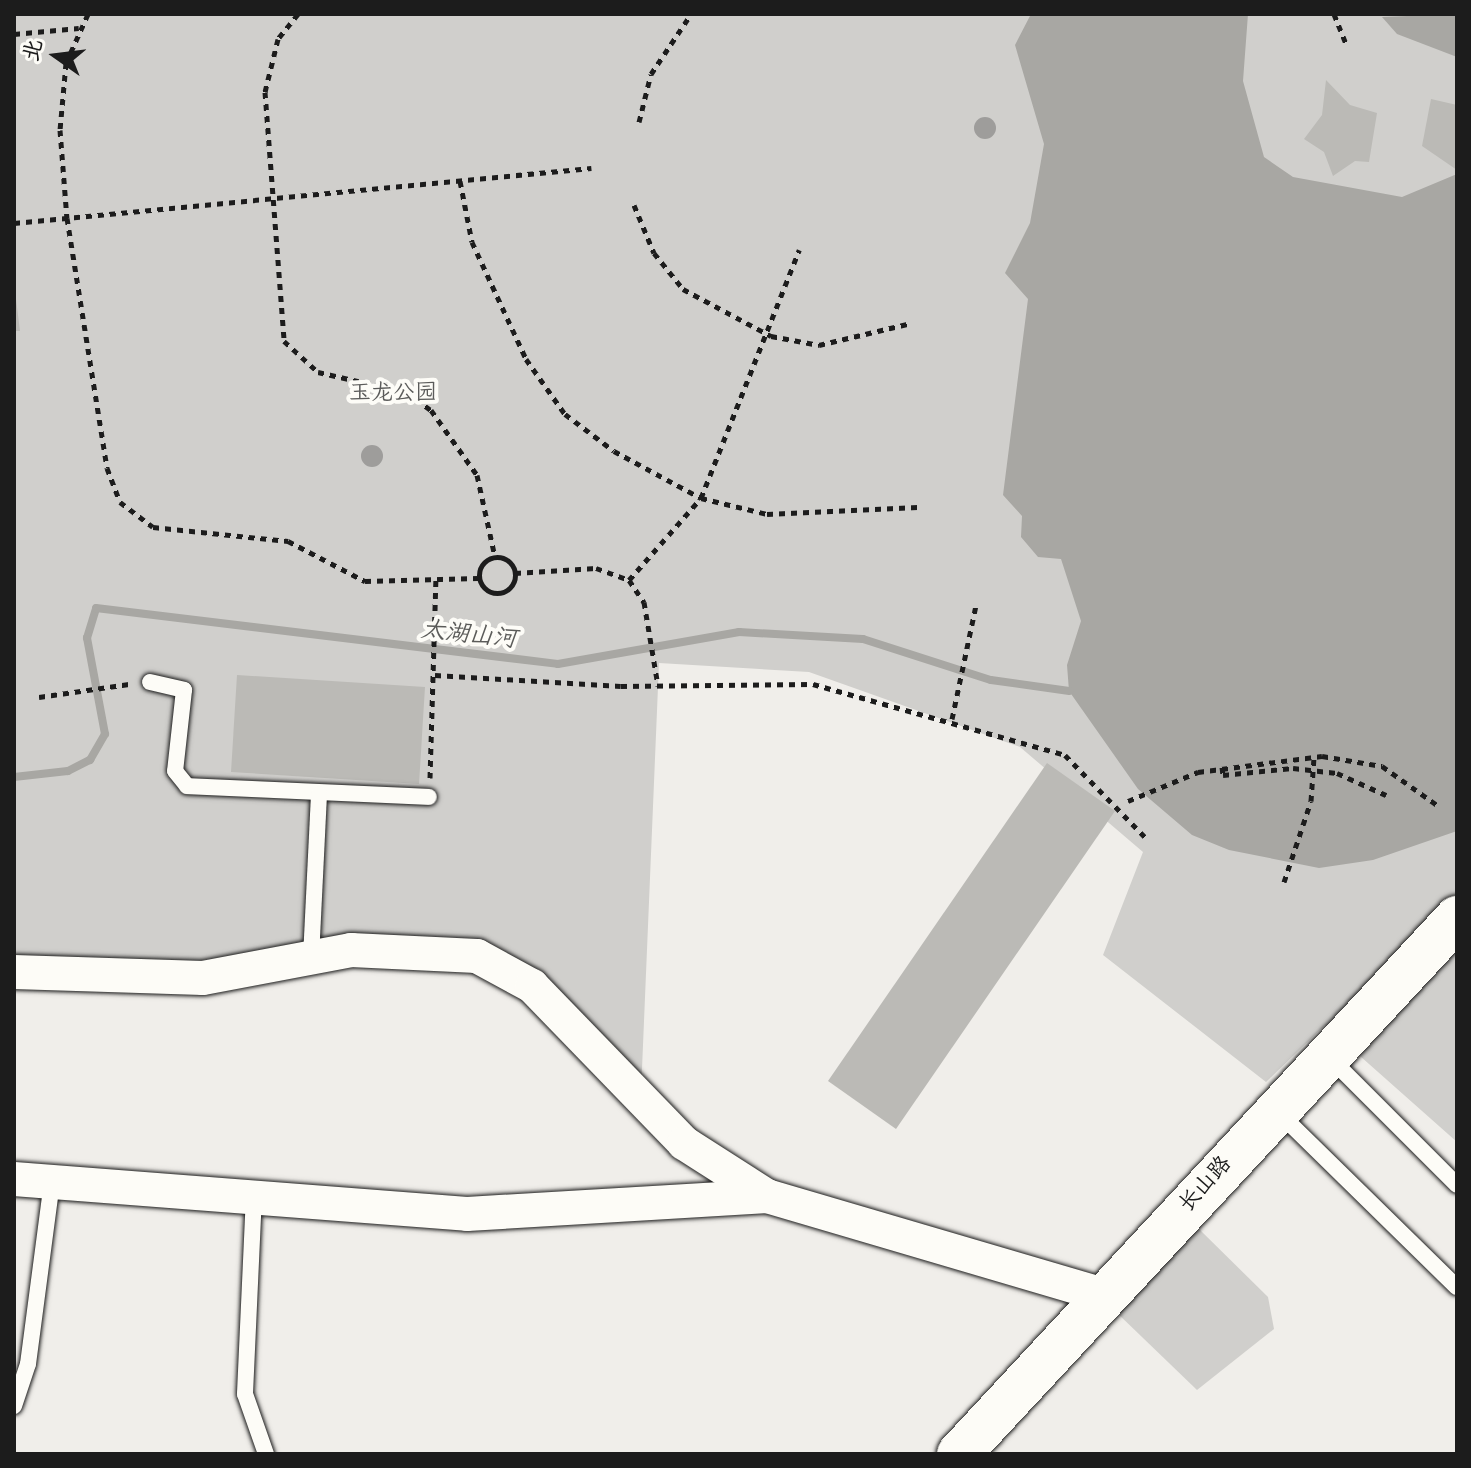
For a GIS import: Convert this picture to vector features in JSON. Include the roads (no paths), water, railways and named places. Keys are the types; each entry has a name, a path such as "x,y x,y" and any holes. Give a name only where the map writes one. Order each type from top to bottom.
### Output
{"street":[{"name":"长山路","path":"959,1454 1325,1053 1457,918"},
{"path":"14,972 86,969 203,978 311,958 398,947 505,966 684,1143 767,1196 1104,1295"},
{"path":"14,1179 254,1194 467,1214 767,1196"}],"lane":[{"path":"150,682 184,690 175,771 187,786 429,797"},
{"path":"311,958 319,794"},
{"path":"1325,1053 1457,1185"},
{"path":"1274,1109 1457,1287"},
{"path":"14,1406 28,1364 52,1181"},
{"path":"254,1194 245,1394 266,1454"}],"waterway":[{"name":"太湖山河","path":"14,777 68,771 90,760 105,734 87,638 96,608 558,664 739,632 863,639 991,680 1069,691"}],"park label":[{"name":"玉龙公园","path":"393,393"}]}
